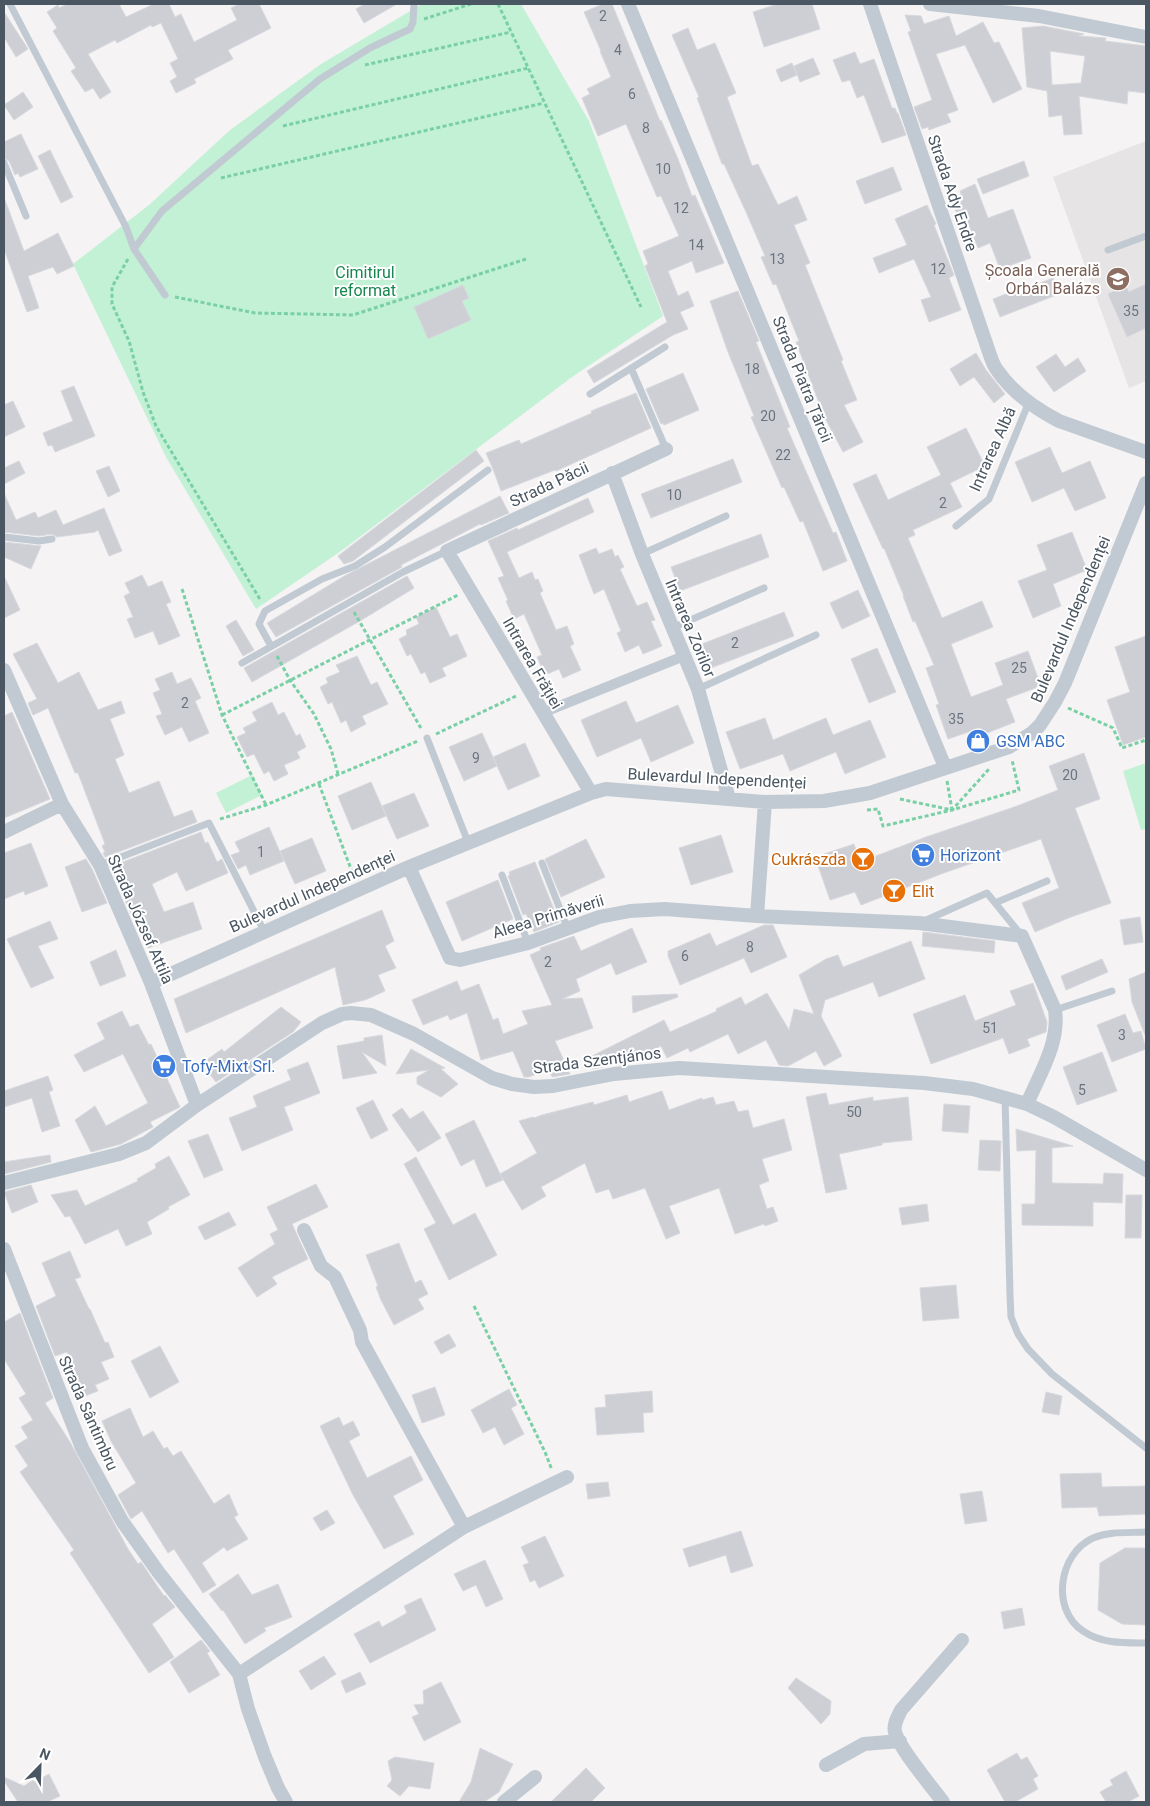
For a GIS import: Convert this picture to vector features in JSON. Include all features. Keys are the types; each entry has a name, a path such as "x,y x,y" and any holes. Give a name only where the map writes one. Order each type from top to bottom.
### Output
{"street":[{"name":"Strada Piatra Țărcii","path":"628,4 945,767"},
{"name":"Strada Ady Endre","path":"870,4 988,352 996,369 1018,394 1046,414 1059,421 1146,452"},
{"path":"930,4 1039,16 1146,37"},
{"name":"Strada Păcii","path":"447,551 666,449"},
{"name":"Intrarea Zorilor","path":"612,473 642,554 698,689 729,799"},
{"name":"Bulevardul Independenței","path":"150,983 408,867 591,793 606,789 765,802 824,801 870,793 1009,747 1032,733 1040,725 1065,683 1146,483"},
{"name":"Intrarea Frăției","path":"447,551 591,793"},
{"path":"542,713 684,656"},
{"name":"Strada József Attila","path":"4,670 62,804 100,865 150,983 198,1105"},
{"path":"757,916 765,802"},
{"path":"4,832 62,804"},
{"name":"Aleea Primăverii","path":"408,867 450,958 460,960 528,943 567,927 599,917 630,911 665,909 757,916 919,923 1022,936"},
{"path":"1022,936 1056,1010 1057,1023 1054,1040 1027,1104"},
{"name":"Strada Szentjános","path":"4,1183 119,1154 146,1143 198,1105 322,1023 342,1014 351,1013 371,1015 414,1034 480,1072 512,1084 534,1087 553,1086 614,1074 679,1068 924,1083 973,1089 1027,1104 1054,1117 1146,1170"},
{"path":"304,1230 321,1266 335,1277 360,1330 362,1342 464,1527"},
{"name":"Strada Sântimbru","path":"4,1249 79,1440 97,1477 122,1521 159,1573 239,1674 248,1710 265,1757 286,1802"},
{"path":"239,1674 464,1527 562,1479"},
{"path":"943,1802 900,1741 895,1732 894,1724 902,1710 962,1640"},
{"path":"826,1765 864,1744 900,1741"},
{"path":"504,1802 534,1777"}],"lane":[{"path":"10,4 114,202 134,249 165,295"},
{"path":"134,249 162,211 320,79 370,48 410,29 413,22 414,4"},
{"path":"4,162 26,216"},
{"path":"1108,250 1146,236"},
{"path":"590,394 665,347"},
{"path":"631,368 666,449"},
{"name":"Intrarea Albă","path":"956,526 989,499 1029,401"},
{"path":"271,646 258,624 265,611 322,579 355,566 488,470"},
{"path":"642,554 726,516"},
{"path":"4,537 39,541 52,539"},
{"path":"242,663 403,572 447,551"},
{"path":"672,628 764,588"},
{"path":"698,689 816,635"},
{"path":"427,738 468,842"},
{"path":"100,865 210,823 264,931"},
{"path":"542,862 567,927"},
{"path":"502,875 528,943"},
{"path":"995,903 1047,881"},
{"path":"919,923 987,893 1022,936"},
{"path":"1056,1010 1112,991"},
{"path":"1005,1097 1011,1318 1018,1334 1028,1349 1052,1374 1146,1448"},
{"path":"1146,1532 1102,1535 1084,1543 1072,1557 1064,1577 1062,1600 1064,1610 1069,1618 1084,1632 1099,1639 1116,1643 1146,1643"}],"path":[{"path":"413,22 471,4"},
{"path":"498,4 641,308"},
{"path":"357,67 511,32"},
{"path":"256,133 528,68"},
{"path":"193,185 544,102"},
{"path":"134,249 112,287 112,304 129,341 143,392 156,426 263,604 265,611"},
{"path":"165,295 255,314 353,316 526,259"},
{"path":"182,589 222,715 266,805"},
{"path":"222,715 470,589"},
{"path":"348,603 371,639 427,738"},
{"path":"271,646 290,680 314,714 331,750 338,774"},
{"path":"210,823 266,805 319,784 338,774 427,738 528,690"},
{"path":"1055,702 1113,728 1122,748 1146,740"},
{"path":"883,826 952,810 1020,790 1009,747"},
{"path":"945,767 952,810"},
{"path":"952,810 990,768"},
{"path":"319,784 359,890"},
{"path":"897,799 952,810"},
{"path":"474,1306 545,1452 562,1479"}],"shaded area":[{"name":"Școala Generală Orbán Balázs","path":"1146,141 1146,381 1129,388 1053,177"}],"green space":[{"name":"Cimitirul reformat","path":"422,4 521,4 589,121 663,316 572,377 341,551 256,609 166,457 73,264 149,205 230,130 321,64"},
{"path":"1146,763 1146,829 1141,830 1123,771"},
{"path":"252,775 262,795 226,813 216,793"}],"building":[{"path":"68,4 119,4 126,17 154,4 169,4 175,17 181,14 194,42 237,20 231,8 239,4 259,4 271,28 228,50 233,59 194,79 196,83 176,93 170,81 177,77 170,63 178,59 161,23 152,27 151,25 117,43 115,40 88,54 111,92 100,99 93,88 85,92 71,71 76,68 53,31 57,28 47,12 58,5 59,8"},
{"path":"365,4 397,4 364,23 356,9"},
{"path":"603,4 612,4 692,196 695,195 724,263 696,273 692,261 668,271 678,296 688,291 694,306 680,312 688,329 673,335 594,383 587,371 667,322 645,266 648,264 643,251 679,236 661,196 657,197 626,124 598,136 582,98 590,94 587,89 611,77 584,12"},
{"path":"778,4 812,4 820,29 764,47 753,12"},
{"path":"4,12 28,49 16,57 4,37"},
{"path":"905,15 921,16 924,24 949,16 956,36 983,22 994,43 999,42 1022,89 993,103 965,45 936,54 958,110 947,114 951,122 929,130 928,127 922,129 914,107 932,100 908,32 911,31"},
{"path":"1043,26 1084,34 1079,36 1106,38 1105,41 1146,46 1146,93 1128,91 1127,104 1079,96 1082,134 1064,135 1062,115 1049,117 1047,91 1027,87 1022,28","holes":["1050,51 1085,56 1081,83 1052,85"]},
{"path":"688,28 697,50 715,43 736,93 727,97 752,166 758,164 778,205 797,196 807,220 794,225 810,263 805,265 857,400 844,405 863,442 843,452 824,416 796,342 799,341 776,284 773,285 761,257 765,256 746,212 724,164 722,164 697,98 699,97 672,35"},
{"path":"855,52 860,64 874,59 892,108 895,108 898,113 906,135 882,143 864,95 857,98 850,80 842,82 833,60"},
{"path":"813,58 820,74 800,82 794,66"},
{"path":"792,63 797,75 781,82 776,70"},
{"path":"23,92 33,107 14,120 4,105"},
{"path":"21,134 38,169 20,177 18,173 15,175 9,161 4,158 4,142"},
{"path":"50,150 73,197 61,203 38,156"},
{"path":"1024,161 1029,176 983,194 977,179"},
{"path":"893,167 902,190 865,204 856,181"},
{"path":"975,184 988,218 1013,209 1031,258 1000,269 990,243 978,248 965,215 958,217 953,204 963,200 960,191"},
{"path":"4,200 24,251 58,233 74,266 57,274 53,267 28,276 39,308 27,312 4,249"},
{"path":"927,205 936,224 934,225 954,275 949,278 961,310 929,322 921,300 931,297 914,259 879,273 873,258 907,245 895,219"},
{"path":"1053,278 1059,294 1000,317 993,299"},
{"path":"1146,284 1146,328 1127,337 1108,294 1126,286 1129,292"},
{"path":"463,285 469,298 462,301 471,320 428,339 414,307"},
{"path":"738,291 759,341 756,342 790,427 787,428 833,533 836,532 847,561 823,571 803,521 800,522 784,487 782,488 751,417 754,416 710,301"},
{"path":"976,353 986,370 1005,394 994,403 974,377 960,386 950,369"},
{"path":"1056,354 1065,367 1078,358 1086,371 1054,392 1036,367"},
{"path":"683,373 699,410 664,425 663,423 661,424 646,389"},
{"path":"74,386 95,436 55,452 52,445 48,446 43,433 73,421 61,391"},
{"path":"636,393 651,428 556,471 501,491 486,453 519,440 521,444 592,413 591,411"},
{"path":"13,401 25,427 4,437 4,405"},
{"path":"966,428 985,466 950,483 962,507 913,530 915,535 908,538 942,618 982,601 993,627 951,644 971,697 1003,685 995,663 1028,651 1041,686 1006,699 1015,722 982,735 980,728 948,739 936,705 939,704 926,668 934,665 915,621 913,622 884,548 853,484 876,474 888,500 941,475 927,447"},
{"path":"1050,447 1062,473 1090,461 1106,498 1075,511 1064,488 1032,502 1015,462"},
{"path":"476,450 484,461 353,561 344,564 338,556"},
{"path":"733,459 742,482 651,518 641,494"},
{"path":"19,461 25,473 4,484 4,468"},
{"path":"109,466 120,491 108,497 96,471"},
{"path":"4,493 16,520 35,512 38,518 56,510 63,525 104,508 122,551 109,556 98,530 57,537 52,534 39,536 4,532"},
{"path":"500,496 509,513 480,524 401,565 402,567 276,637 267,623 346,575"},
{"path":"588,498 594,512 507,552 519,578 532,572 535,580 538,579 543,591 540,593 556,630 567,626 574,644 570,646 581,670 563,678 559,669 545,675 537,657 542,655 524,614 514,619 506,601 508,600 498,578 504,576 488,541 517,528 518,530"},
{"path":"1072,532 1087,570 1053,584 1061,606 1033,618 1018,581 1047,570 1037,545"},
{"path":"761,534 769,557 680,591 671,567"},
{"path":"4,542 41,546 31,569 4,557"},
{"path":"596,548 599,554 612,549 615,557 618,555 624,567 620,569 637,606 647,602 655,620 651,621 662,646 643,654 639,645 625,652 617,633 621,631 604,589 594,594 579,555"},
{"path":"142,575 148,587 162,581 171,602 166,604 180,636 159,645 153,631 135,638 127,619 133,617 124,596 130,593 125,583"},
{"path":"4,576 20,610 4,618"},
{"path":"407,576 414,588 252,682 244,668"},
{"path":"858,590 870,616 842,629 830,603"},
{"path":"436,607 450,637 457,634 467,656 442,668 446,676 430,683 425,672 421,674 411,654 407,656 399,639 407,635 406,630 419,624 416,617"},
{"path":"784,612 794,636 711,668 702,644"},
{"path":"236,620 254,650 243,656 226,626"},
{"path":"1146,636 1146,737 1123,745 1107,700 1130,692 1115,647"},
{"path":"37,643 58,683 79,672 98,710 121,701 125,713 110,719 124,755 115,759 129,793 159,781 174,817 192,810 197,822 105,857 102,846 105,844 78,773 75,773 48,708 33,715 28,703 37,699 13,654"},
{"path":"877,648 896,692 869,703 851,659"},
{"path":"357,656 371,685 377,682 388,704 362,716 366,724 351,732 346,720 341,723 332,702 328,704 320,687 328,683 326,678 340,672 336,665"},
{"path":"172,672 177,684 191,678 201,698 195,701 209,733 189,742 182,727 165,735 156,716 162,714 153,693 160,690 155,679"},
{"path":"626,701 636,723 678,705 694,743 651,762 641,738 597,757 581,720"},
{"path":"272,702 278,715 284,712 296,736 300,734 306,747 297,752 300,758 284,765 288,774 274,781 269,771 264,774 254,754 247,757 237,737 246,733 243,728 257,721 252,712"},
{"path":"12,712 50,799 4,818 4,716"},
{"path":"765,718 773,740 826,718 833,735 870,720 886,757 845,774 836,752 790,771 783,754 740,769 726,732"},
{"path":"482,733 497,766 464,781 449,747"},
{"path":"525,743 540,776 508,790 493,757"},
{"path":"1084,753 1100,799 1075,808 1111,903 1035,932 1022,903 1059,888 1041,839 941,874 861,905 855,892 830,900 815,857 854,844 860,862 1017,806 1058,790 1049,766"},
{"path":"371,782 386,816 352,830 338,796"},
{"path":"414,793 429,826 397,839 382,806"},
{"path":"269,827 284,861 250,875 246,865 238,869 231,855 240,852 235,842"},
{"path":"201,832 205,843 208,842 217,862 222,859 228,873 186,891 177,872 152,884 164,912 193,902 202,929 148,948 136,915 132,916 110,867"},
{"path":"721,835 733,872 691,885 679,848"},
{"path":"312,838 326,871 295,884 280,851"},
{"path":"586,839 605,877 561,897 545,859"},
{"path":"31,843 48,886 25,895 24,891 4,899 4,853"},
{"path":"86,859 107,903 82,912 65,867"},
{"path":"535,862 559,922 534,932 526,914 523,915 508,876 510,875 509,872"},
{"path":"498,880 513,919 462,941 446,902"},
{"path":"382,910 394,941 385,946 396,968 378,975 385,991 365,1000 343,1005 335,967 186,1033 174,999"},
{"path":"1140,917 1143,942 1124,945 1120,920"},
{"path":"50,921 58,939 38,946 54,978 31,988 7,939"},
{"path":"764,925 773,925 787,957 751,973 744,958 680,985 668,956 668,951 710,933 716,946"},
{"path":"632,928 647,962 616,975 611,963 576,979 580,991 562,999 582,998 593,1028 555,1041 570,1074 552,1077 549,1069 529,1077 524,1077 513,1051 481,1060 467,1013 450,1020 448,1015 423,1025 412,1000 457,981 461,991 479,984 493,1020 498,1018 503,1034 528,1024 522,1011 552,1005 530,955 541,950 540,948 574,936 581,951"},
{"path":"923,932 995,941 994,953 922,946"},
{"path":"911,941 925,979 879,997 873,982 825,1000 821,1016 842,1056 824,1066 816,1051 788,1066 779,1065 766,1040 738,1054 728,1034 690,1052 688,1048 667,1058 661,1046 620,1065 616,1064 593,1069 588,1058 664,1020 670,1032 717,1011 716,1009 741,997 745,1005 767,993 789,1030 794,1009 814,1014 799,975 826,959 838,955 843,967"},
{"path":"116,950 126,976 100,986 90,962"},
{"path":"1102,959 1108,972 1066,990 1061,976"},
{"path":"1146,972 1145,1035 1132,1002 1129,979"},
{"path":"1033,983 1047,1022 1046,1032 1027,1039 1030,1046 1009,1054 1003,1038 931,1064 913,1014 965,995 975,1021 1016,1005 1010,991"},
{"path":"677,994 678,997 633,1013 632,996"},
{"path":"281,1007 301,1022 293,1032 216,1082 201,1064 222,1049 224,1052"},
{"path":"122,1011 130,1027 138,1024 149,1045 151,1044 180,1107 150,1122 153,1127 121,1144 91,1152 75,1120 95,1106 106,1126 148,1103 123,1054 84,1072 74,1055 105,1039 97,1023"},
{"path":"1125,1014 1133,1033 1141,1031 1146,1049 1112,1062 1097,1025"},
{"path":"382,1035 386,1066 362,1052 377,1073 343,1079 337,1046 364,1041 364,1038"},
{"path":"411,1049 445,1068 441,1069 458,1084 441,1097 417,1084 417,1077 429,1070 396,1074"},
{"path":"1102,1052 1117,1091 1077,1105 1063,1067"},
{"path":"308,1062 320,1093 284,1107 293,1130 242,1151 229,1118 257,1107 253,1096 291,1080 287,1070"},
{"path":"48,1076 53,1090 49,1092 60,1126 42,1132 32,1098 4,1107 4,1091"},
{"path":"662,1091 669,1110 702,1098 702,1100 713,1097 716,1105 734,1101 738,1112 748,1110 753,1128 784,1119 792,1150 762,1159 769,1181 759,1185 767,1209 773,1207 778,1221 735,1234 719,1188 669,1206 680,1233 666,1239 645,1188 613,1199 609,1189 596,1193 585,1163 541,1187 546,1196 522,1210 500,1174 537,1153 519,1121 593,1102 594,1105 627,1095 629,1102"},
{"path":"826,1093 829,1105 873,1097 873,1101 908,1097 912,1140 882,1143 882,1145 839,1154 847,1189 826,1193 806,1097"},
{"path":"373,1100 388,1130 371,1139 356,1108"},
{"path":"944,1104 970,1106 968,1133 942,1131"},
{"path":"402,1108 410,1119 423,1111 441,1138 418,1152 392,1115"},
{"path":"474,1120 503,1180 486,1187 474,1159 461,1166 445,1134"},
{"path":"1016,1129 1073,1146 1052,1148 1052,1183 1103,1184 1104,1173 1123,1174 1122,1203 1093,1202 1093,1226 1022,1225 1022,1204 1035,1204 1036,1150 1017,1151"},
{"path":"208,1134 223,1170 204,1178 188,1141"},
{"path":"980,1140 1001,1141 1000,1171 978,1170"},
{"path":"50,1155 51,1162 4,1174 4,1162"},
{"path":"169,1156 190,1195 168,1207 169,1209 147,1222 152,1234 126,1246 118,1229 85,1244 70,1216 65,1217 51,1195 77,1190 85,1206 138,1181 137,1179 156,1168 155,1164"},
{"path":"416,1157 453,1225 475,1213 497,1255 449,1280 424,1229 436,1223 404,1164"},
{"path":"316,1184 328,1207 292,1224 308,1259 272,1277 277,1284 257,1297 238,1268 275,1244 270,1234 278,1230 267,1207"},
{"path":"31,1185 38,1202 12,1213 4,1192"},
{"path":"1126,1195 1142,1195 1141,1238 1125,1238"},
{"path":"927,1204 929,1221 902,1225 899,1208"},
{"path":"229,1212 236,1225 205,1240 198,1227"},
{"path":"399,1243 415,1283 421,1280 428,1294 418,1299 424,1309 394,1325 381,1300 376,1287 378,1286 366,1255"},
{"path":"70,1251 81,1277 75,1279 105,1343 108,1342 114,1357 101,1362 109,1379 95,1385 98,1391 85,1396 67,1352 55,1356 36,1306 56,1296 42,1263"},
{"path":"956,1285 959,1318 923,1321 920,1288"},
{"path":"20,1313 53,1398 45,1403 70,1442 128,1549 138,1564 141,1562 164,1596 175,1607 152,1624 174,1657 149,1673 70,1553 74,1550 20,1472 28,1466 15,1446 28,1438 21,1427 33,1420 19,1398 26,1394 4,1359 4,1322"},
{"path":"449,1334 456,1346 441,1354 434,1342"},
{"path":"160,1346 179,1382 150,1398 131,1361"},
{"path":"435,1387 445,1415 422,1423 412,1395"},
{"path":"509,1389 517,1405 511,1408 524,1434 504,1445 495,1427 483,1433 471,1410"},
{"path":"652,1391 653,1412 643,1413 644,1432 597,1435 595,1408 606,1407 605,1395"},
{"path":"1046,1392 1062,1396 1059,1415 1042,1412"},
{"path":"130,1408 143,1437 153,1431 164,1449 167,1447 173,1456 181,1451 214,1504 229,1494 238,1515 234,1517 248,1539 227,1551 224,1547 202,1563 216,1585 203,1593 174,1549 168,1553 142,1511 131,1519 118,1495 136,1483 111,1441 102,1421"},
{"path":"339,1417 343,1426 353,1421 360,1435 349,1441 367,1478 411,1456 423,1480 393,1496 414,1534 384,1549 353,1495 320,1426"},
{"path":"1101,1473 1102,1487 1146,1486 1146,1514 1099,1516 1097,1507 1062,1508 1060,1474"},
{"path":"608,1482 610,1496 588,1499 586,1484"},
{"path":"982,1491 987,1521 965,1524 960,1494"},
{"path":"327,1510 335,1523 321,1531 313,1518"},
{"path":"741,1531 753,1566 731,1573 726,1555 689,1567 683,1549"},
{"path":"545,1536 564,1576 539,1588 535,1580 530,1582 523,1565 529,1563 521,1547"},
{"path":"1125,1548 1146,1548 1146,1625 1122,1624 1098,1610 1100,1563"},
{"path":"485,1560 503,1599 486,1607 476,1585 463,1591 454,1574"},
{"path":"238,1574 252,1595 278,1584 292,1617 264,1628 266,1631 245,1644 223,1610 209,1594"},
{"path":"421,1598 436,1630 370,1663 354,1634 379,1621 382,1627 407,1613 404,1606"},
{"path":"1022,1608 1025,1625 1004,1629 1001,1612"},
{"path":"201,1640 210,1651 207,1653 220,1675 189,1693 170,1662"},
{"path":"324,1656 336,1674 311,1690 299,1671"},
{"path":"360,1672 366,1684 346,1693 341,1681"},
{"path":"796,1678 831,1701 830,1714 821,1724 788,1688"},
{"path":"441,1682 461,1722 424,1741 412,1717 419,1714 414,1705 424,1704 423,1691"},
{"path":"480,1748 513,1764 499,1792 484,1802 459,1802 471,1782"},
{"path":"1017,1753 1021,1760 1027,1757 1038,1776 1033,1779 1038,1789 1015,1802 1005,1802 987,1770"},
{"path":"395,1757 434,1763 430,1789 409,1786 400,1796 387,1786 392,1780 388,1761"},
{"path":"586,1768 605,1788 591,1802 551,1802"},
{"path":"1126,1771 1139,1796 1128,1802 1106,1802 1100,1792 1113,1785 1110,1780"},
{"path":"49,1774 60,1796 47,1802 18,1802 4,1781 4,1777 24,1786 33,1780 34,1782"}],"place":[{"name":"Școala Generală Orbán Balázs","path":"1118,279"},
{"name":"GSM ABC","path":"978,741"},
{"name":"Horizont","path":"923,855"},
{"name":"Cukrászda","path":"863,859"},
{"name":"Elit","path":"894,891"},
{"name":"Tofy-Mixt Srl.","path":"164,1066"}]}
